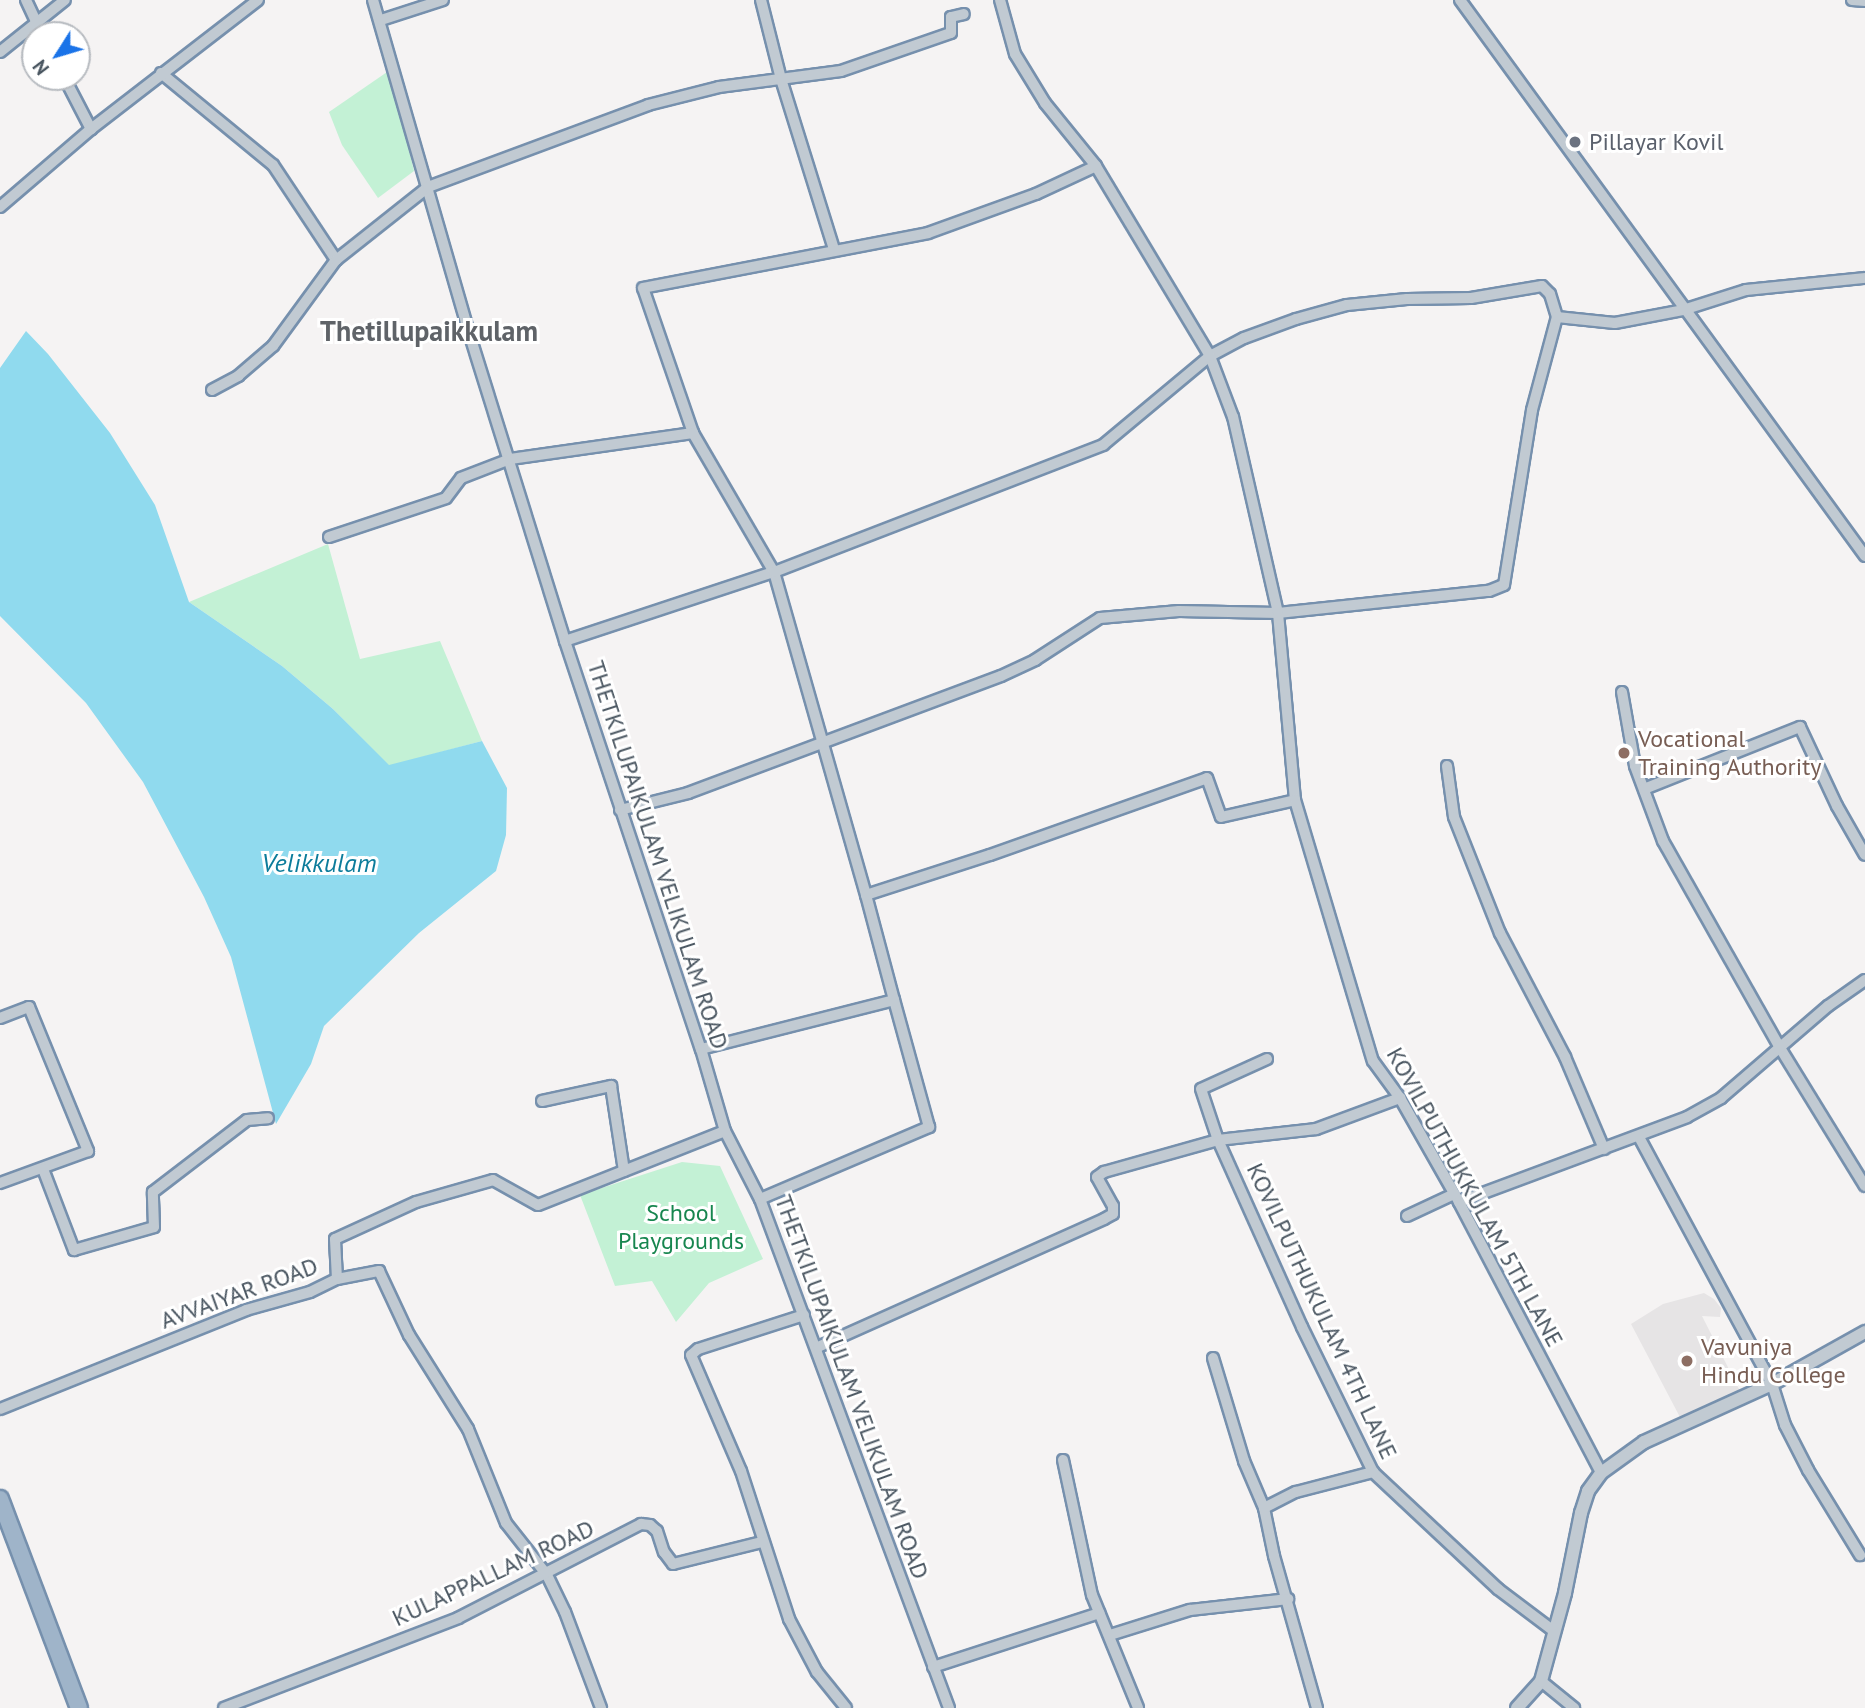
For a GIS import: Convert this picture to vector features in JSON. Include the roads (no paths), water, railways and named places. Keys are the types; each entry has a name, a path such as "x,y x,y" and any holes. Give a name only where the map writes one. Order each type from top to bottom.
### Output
{"highway":[{"path":"0,1499 79,1708"}],"street":[{"path":"26,0 35,21"},
{"path":"40,21 65,0"},
{"path":"0,206 91,129 258,0"},
{"name":"THETKILUPAIKULAM VELIKULAM ROAD","path":"373,0 381,20 466,323 565,641 701,1049 725,1131 760,1199 803,1315 818,1347 949,1708"},
{"path":"381,20 443,0"},
{"path":"761,0 781,79 834,249"},
{"name":"KOVILPUTHUKKULAM 5TH LANE","path":"1000,0 1015,54 1045,103 1096,166 1210,356 1233,417 1278,613 1295,800 1373,1061 1400,1098 1456,1198 1601,1474"},
{"path":"1460,0 1683,310 1865,556"},
{"path":"1852,0 1865,1"},
{"path":"212,390 238,376 273,346 335,260 428,187 648,105 719,87 841,71 951,33 951,17 964,14"},
{"path":"0,52 21,36"},
{"path":"162,73 272,165 335,260"},
{"path":"71,91 91,129"},
{"path":"760,1199 929,1127 824,740 774,572 693,433 643,288 834,249 928,233 1036,194 1096,166"},
{"path":"1557,317 1615,323 1683,310 1746,290 1865,278"},
{"path":"565,641 774,572 1103,445 1210,356 1244,338 1347,305 1407,299 1471,298 1542,286 1550,294 1557,317 1532,410 1504,585 1489,591 1278,613 1179,611 1100,618 1035,660 1001,676 688,793 620,810"},
{"path":"329,537 446,498 461,478 510,459 693,433"},
{"path":"1622,692 1635,766 1664,841 1780,1048 1865,1186"},
{"path":"1644,789 1800,727 1837,806 1865,855"},
{"path":"1447,766 1454,817 1495,920 1527,989 1565,1058 1604,1149"},
{"path":"866,895 990,855 1207,778 1221,817 1295,800"},
{"path":"1407,1216 1639,1137 1687,1117 1721,1098 1828,1006 1865,980"},
{"path":"701,1049 894,1000"},
{"path":"0,1018 29,1007 88,1151 0,1183"},
{"name":"KOVILPUTHUKULAM 4TH LANE","path":"1267,1059 1200,1090 1218,1140 1302,1327 1373,1472 1488,1580 1555,1632"},
{"path":"542,1101 611,1086 624,1171"},
{"path":"818,1347 1113,1214 1113,1206 1097,1177 1104,1172 1218,1140 1316,1129 1400,1098"},
{"path":"43,1169 74,1250 154,1227 153,1192 247,1119 268,1118"},
{"name":"AVVAIYAR ROAD","path":"0,1409 246,1310 310,1292 337,1279 335,1239 416,1202 493,1180 538,1205 725,1131"},
{"path":"1639,1137 1772,1384 1790,1437 1860,1555"},
{"path":"337,1279 379,1271 409,1335 468,1429 506,1522 547,1575 565,1612 601,1708"},
{"path":"803,1315 698,1349 691,1355 741,1471 789,1619 817,1672 846,1708"},
{"path":"1517,1708 1541,1681 1555,1632 1581,1513 1588,1492 1601,1474 1644,1442 1772,1384 1865,1332"},
{"path":"1213,1358 1244,1461 1264,1508 1273,1556 1288,1599 1317,1708"},
{"path":"1063,1460 1089,1582 1138,1708"},
{"path":"1264,1508 1296,1492 1373,1472"},
{"name":"KULAPPALLAM ROAD","path":"223,1708 458,1618 547,1575 641,1524 650,1525 657,1531 664,1552 673,1564 762,1542"},
{"path":"1110,1635 1190,1610 1288,1599"},
{"path":"933,1667 1099,1613"},
{"path":"1541,1681 1574,1708"}],"water":[{"name":"Velikkulam","path":"26,331 48,354 110,433 155,505 189,602 282,666 333,709 389,765 482,741 507,788 506,835 496,871 419,933 324,1026 311,1064 276,1124 231,957 204,897 143,782 86,703 0,616 0,368"}],"place":[{"name":"Pillayar Kovil","path":"1575,142"},
{"name":"Vocational Training Authority","path":"1624,753"},
{"name":"Vavuniya Hindu College","path":"1687,1361"}],"district":[{"name":"Thetillupaikkulam","path":"429,331"}],"park label":[{"name":"School Playgrounds","path":"681,1227"}]}
